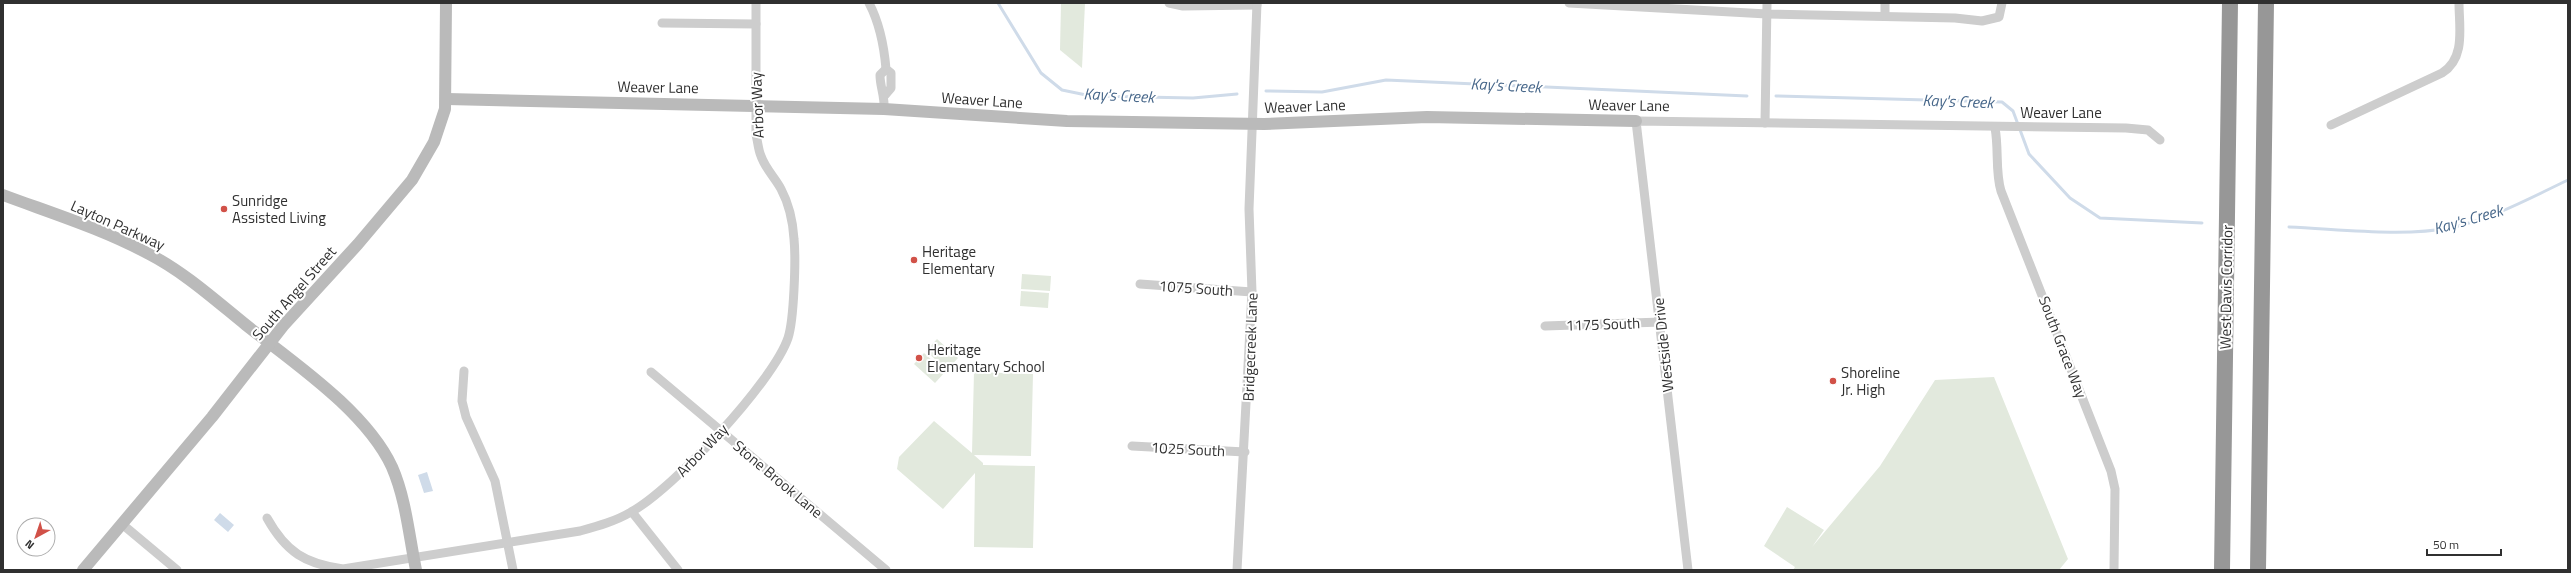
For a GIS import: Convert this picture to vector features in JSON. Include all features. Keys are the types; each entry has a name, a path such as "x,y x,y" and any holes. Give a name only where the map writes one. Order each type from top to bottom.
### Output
{"highway":[{"name":"West Davis Corridor","path":"2222,570 2230,3"},
{"path":"2258,570 2266,3"}],"main road":[{"name":"South Angel Street","path":"83,570 212,417 269,344 412,180 434,142 447,99 446,3"},
{"name":"Weaver Lane","path":"447,99 756,105 884,109 1060,120 1253,124 1427,117 1636,121"},
{"name":"Layton Parkway","path":"3,195 113,237 150,254 205,292 347,407 374,438 391,467 403,498 415,564"}],"street":[{"name":"Arbor Way","path":"267,518 277,537 294,554 319,566 343,569 415,564 507,542 580,531 612,521 632,512 678,475 722,431 763,380 781,352 788,338 792,314 794,239 790,212 782,190 761,157 756,135 756,3"},
{"path":"869,3 877,17 884,42 886,69 880,75 880,87 885,95 884,109"},
{"path":"1168,3 1183,6 1257,4"},
{"path":"1568,3 1768,14 1885,15 1956,18 1982,21 1999,17 2002,3"},
{"path":"1766,123 1767,3"},
{"path":"1885,3 1885,15"},
{"path":"2330,125 2450,67 2460,48 2459,3"},
{"name":"Bridgecreek Lane","path":"1237,570 1245,452 1252,292 1249,208 1257,4"},
{"path":"662,23 756,24"},
{"name":"Weaver Lane","path":"1636,121 2148,130 2160,140"},
{"name":"Westside Drive","path":"1636,121 1661,322 1688,570"},
{"name":"South Grace Way","path":"1995,128 1997,142 1997,178 2000,191 2044,298 2113,481 2114,570"},
{"name":"1075 South","path":"1140,284 1252,292"},
{"name":"1175 South","path":"1545,326 1661,322"},
{"path":"464,372 462,401 466,417 495,482 513,570"},
{"name":"Stone Brook Lane","path":"651,372 886,570"},
{"name":"1025 South","path":"1132,446 1245,452"},
{"path":"632,512 678,570"},
{"path":"122,524 177,570"}],"shaded area":[{"path":"1061,3 1085,3 1082,68 1060,50"},
{"path":"1022,274 1051,276 1050,291 1021,289"},
{"path":"1021,291 1049,293 1048,308 1020,306"},
{"path":"937,339 958,358 947,370 926,351"},
{"path":"924,353 945,372 935,383 914,364"},
{"path":"974,372 1033,374 1031,456 974,455 983,463 983,465 1035,466 1033,548 974,547 975,473 943,509 897,469 899,457 934,421 972,453"},
{"path":"1994,377 2068,559 2059,570 1793,570 1795,567 1764,546 1787,507 1824,530 1812,547 1880,466 1935,380"}],"water":[{"path":"427,472 433,491 424,493 418,475"},
{"path":"220,513 234,525 228,532 214,520"}],"waterway":[{"name":"Kay's Creek","path":"998,3 1041,73 1062,90 1091,96 1193,98 1237,94"},
{"name":"Kay's Creek","path":"1266,91 1322,92 1386,80 1747,96"},
{"name":"Kay's Creek","path":"1776,96 2002,102 2013,111 2029,154 2070,198 2100,218 2202,223"},
{"name":"Kay's Creek","path":"2289,227 2391,232 2431,231 2450,228 2496,214 2568,180"}],"place":[{"name":"Sunridge Assisted Living","path":"224,209"},
{"name":"Heritage Elementary","path":"914,260"},
{"name":"Heritage Elementary School","path":"919,358"},
{"name":"Shoreline Jr. High","path":"1833,381"}]}
